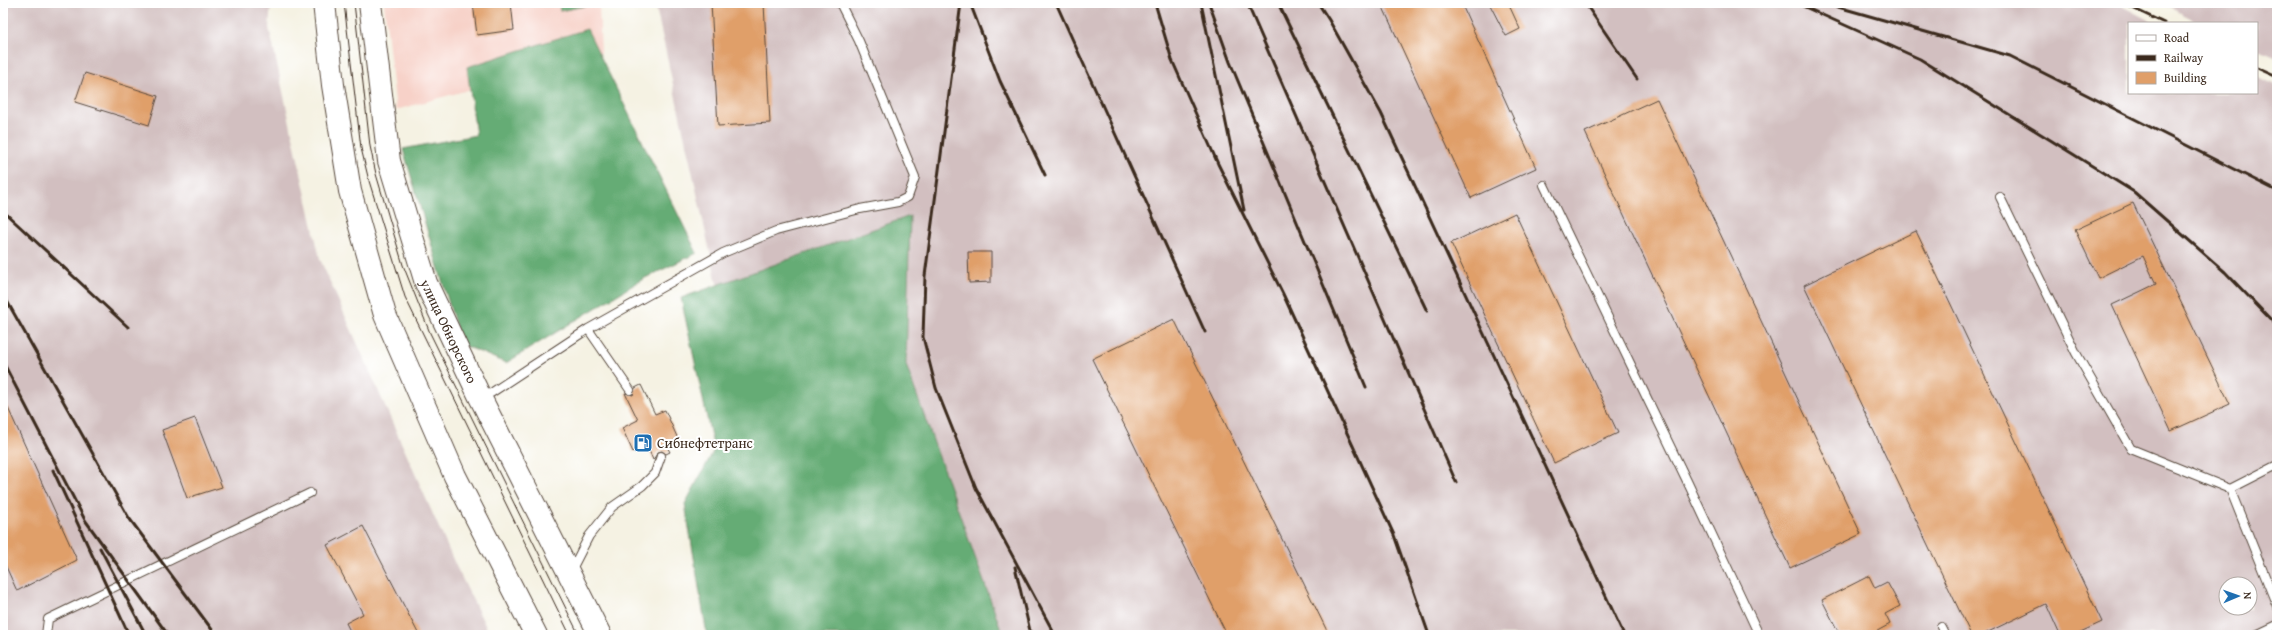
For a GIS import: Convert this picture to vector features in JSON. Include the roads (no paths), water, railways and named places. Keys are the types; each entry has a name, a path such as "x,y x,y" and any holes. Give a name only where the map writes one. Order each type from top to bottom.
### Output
{"main road":[{"path":"324,3 333,85 350,191 385,315 455,476 536,635"},
{"name":"улица Обнорского","path":"370,3 389,161 426,283 480,396 600,635"}],"lane":[{"path":"480,396 491,393 588,329 723,253 776,231 860,209 898,202 908,197 914,177 859,41 840,3"},
{"path":"1544,185 1687,481 1759,635"},
{"path":"2000,197 2076,353 2131,449 2230,489 2277,606"},
{"path":"588,329 630,390"},
{"path":"569,574 589,536 612,507 642,486 655,473 661,456"},
{"path":"2230,489 2277,465"},
{"path":"46,635 48,619 310,493"},
{"path":"2256,635 2277,625"}],"tram line":[{"path":"344,3 361,148 369,181 405,297 570,635"},
{"path":"354,3 370,146 376,174 403,265 430,333 579,635"}],"railway":[{"path":"961,3 925,276 923,337 936,388 976,488 1055,635"},
{"path":"970,3 1000,81 1045,175"},
{"path":"1056,3 1205,332"},
{"path":"1155,3 1172,60 1218,164 1283,294 1394,535 1429,635"},
{"path":"1201,3 1244,210"},
{"path":"1209,3 1230,62 1366,387"},
{"path":"1247,3 1456,482"},
{"path":"1278,3 1427,311"},
{"path":"1318,3 1381,113 1624,635"},
{"path":"1585,3 1637,79"},
{"path":"1796,3 1920,59 2134,192 2225,272 2277,326"},
{"path":"1824,3 2010,56 2277,191"},
{"path":"2122,3 2162,22"},
{"path":"2258,68 2277,77"},
{"path":"3,211 128,327"},
{"path":"3,294 129,518 216,635"},
{"path":"3,362 85,520 168,635"},
{"path":"53,470 129,635"},
{"path":"100,548 146,635"},
{"path":"1015,567 1031,635"},
{"path":"3,630 5,635"}],"place":[{"name":"Сибнефтетранс","path":"643,443"}]}
